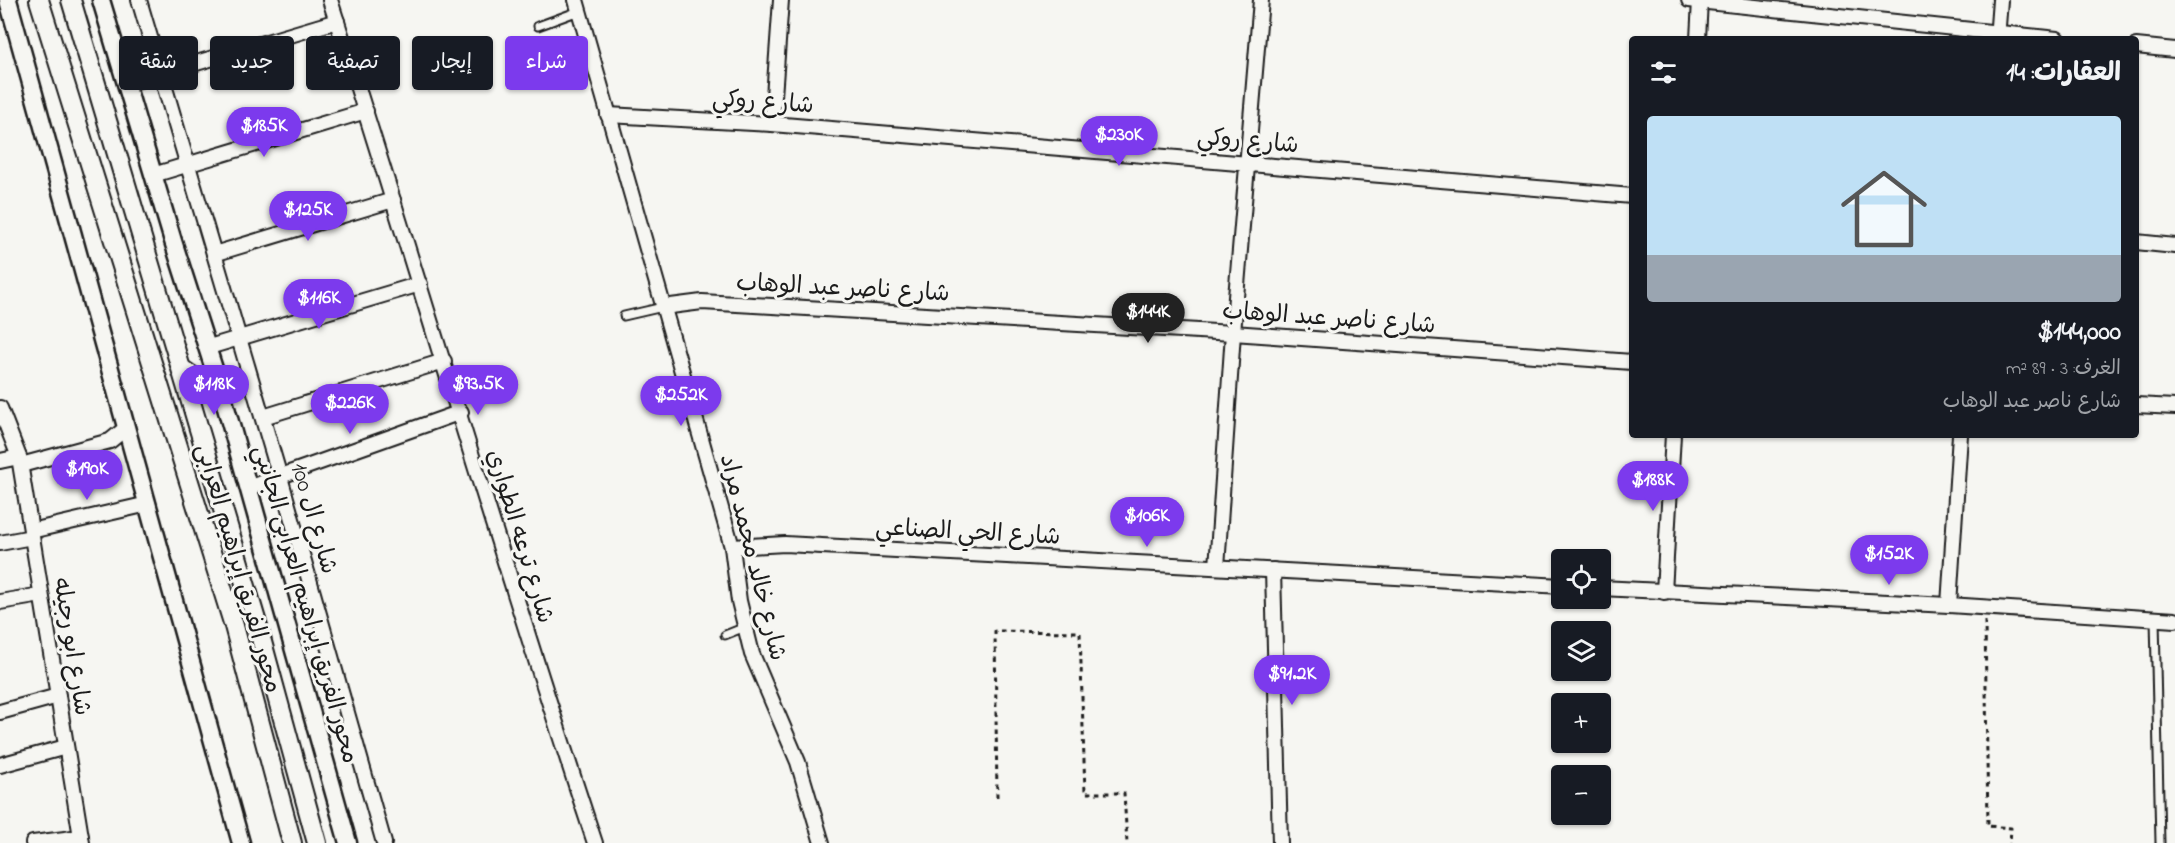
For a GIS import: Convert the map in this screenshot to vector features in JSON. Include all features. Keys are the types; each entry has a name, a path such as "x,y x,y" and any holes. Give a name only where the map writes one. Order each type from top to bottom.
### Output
{"main road":[{"name":"محور الفريق إبراهيم العرابى","path":"39,0 231,615 292,843"},
{"name":"محور الفريق إبراهيم العرابى","path":"71,0 256,620 317,843"},
{"path":"182,369 224,397"}],"street":[{"path":"8,0 241,843"},
{"name":"محور الفريق إبراهيم العرابى الجانبي","path":"101,0 119,60"},
{"name":"شارع ال 100","path":"139,0 150,36"},
{"name":"شارع ترعه الطواري","path":"330,0 461,412 532,652 595,843"},
{"path":"772,124 781,0"},
{"path":"1217,567 1233,333 1261,0"},
{"path":"1698,36 1697,0 1997,36 2000,0"},
{"name":"شارع خالد محمد مراد","path":"578,6 732,547 745,627 761,680 801,770 822,843"},
{"path":"198,63 337,21"},
{"path":"2139,46 2175,50"},
{"name":"محور الفريق إبراهيم العرابى الجانبي","path":"128,90 224,397 348,843"},
{"name":"شارع ال 100","path":"166,90 280,477 384,843"},
{"path":"153,175 366,111"},
{"name":"شارع روكي","path":"608,115 772,124 1629,196"},
{"path":"214,254 393,200"},
{"path":"2139,242 2175,246"},
{"path":"209,347 420,284"},
{"name":"شارع ناصر عبد الوهاب","path":"663,307 702,302 1233,333 1629,362"},
{"path":"262,417 444,361"},
{"path":"2139,405 2175,407"},
{"name":"شارع ابو رجيله","path":"0,408 20,461 81,840"},
{"path":"250,487 461,412"},
{"path":"0,461 20,461 110,441 126,428"},
{"path":"1664,592 1673,438"},
{"path":"1949,604 1960,438"},
{"path":"0,543 131,506 148,504"},
{"name":"شارع الحي الصناعي","path":"732,547 785,544 1551,585"},
{"path":"1273,570 1280,843"},
{"path":"1611,589 1949,604 2175,620"},
{"path":"0,602 41,595"},
{"path":"0,712 58,696"},
{"path":"0,765 66,747"},
{"path":"33,843 81,840"}],"lane":[{"path":"538,26 578,6"},
{"path":"624,316 663,307"},
{"path":"2155,619 2160,843"},
{"path":"725,635 745,627"}],"path":[{"path":"1985,607 1988,826 2011,828 2010,843"},
{"path":"997,798 995,631 1080,633 1085,793 1124,794 1127,843"}]}
